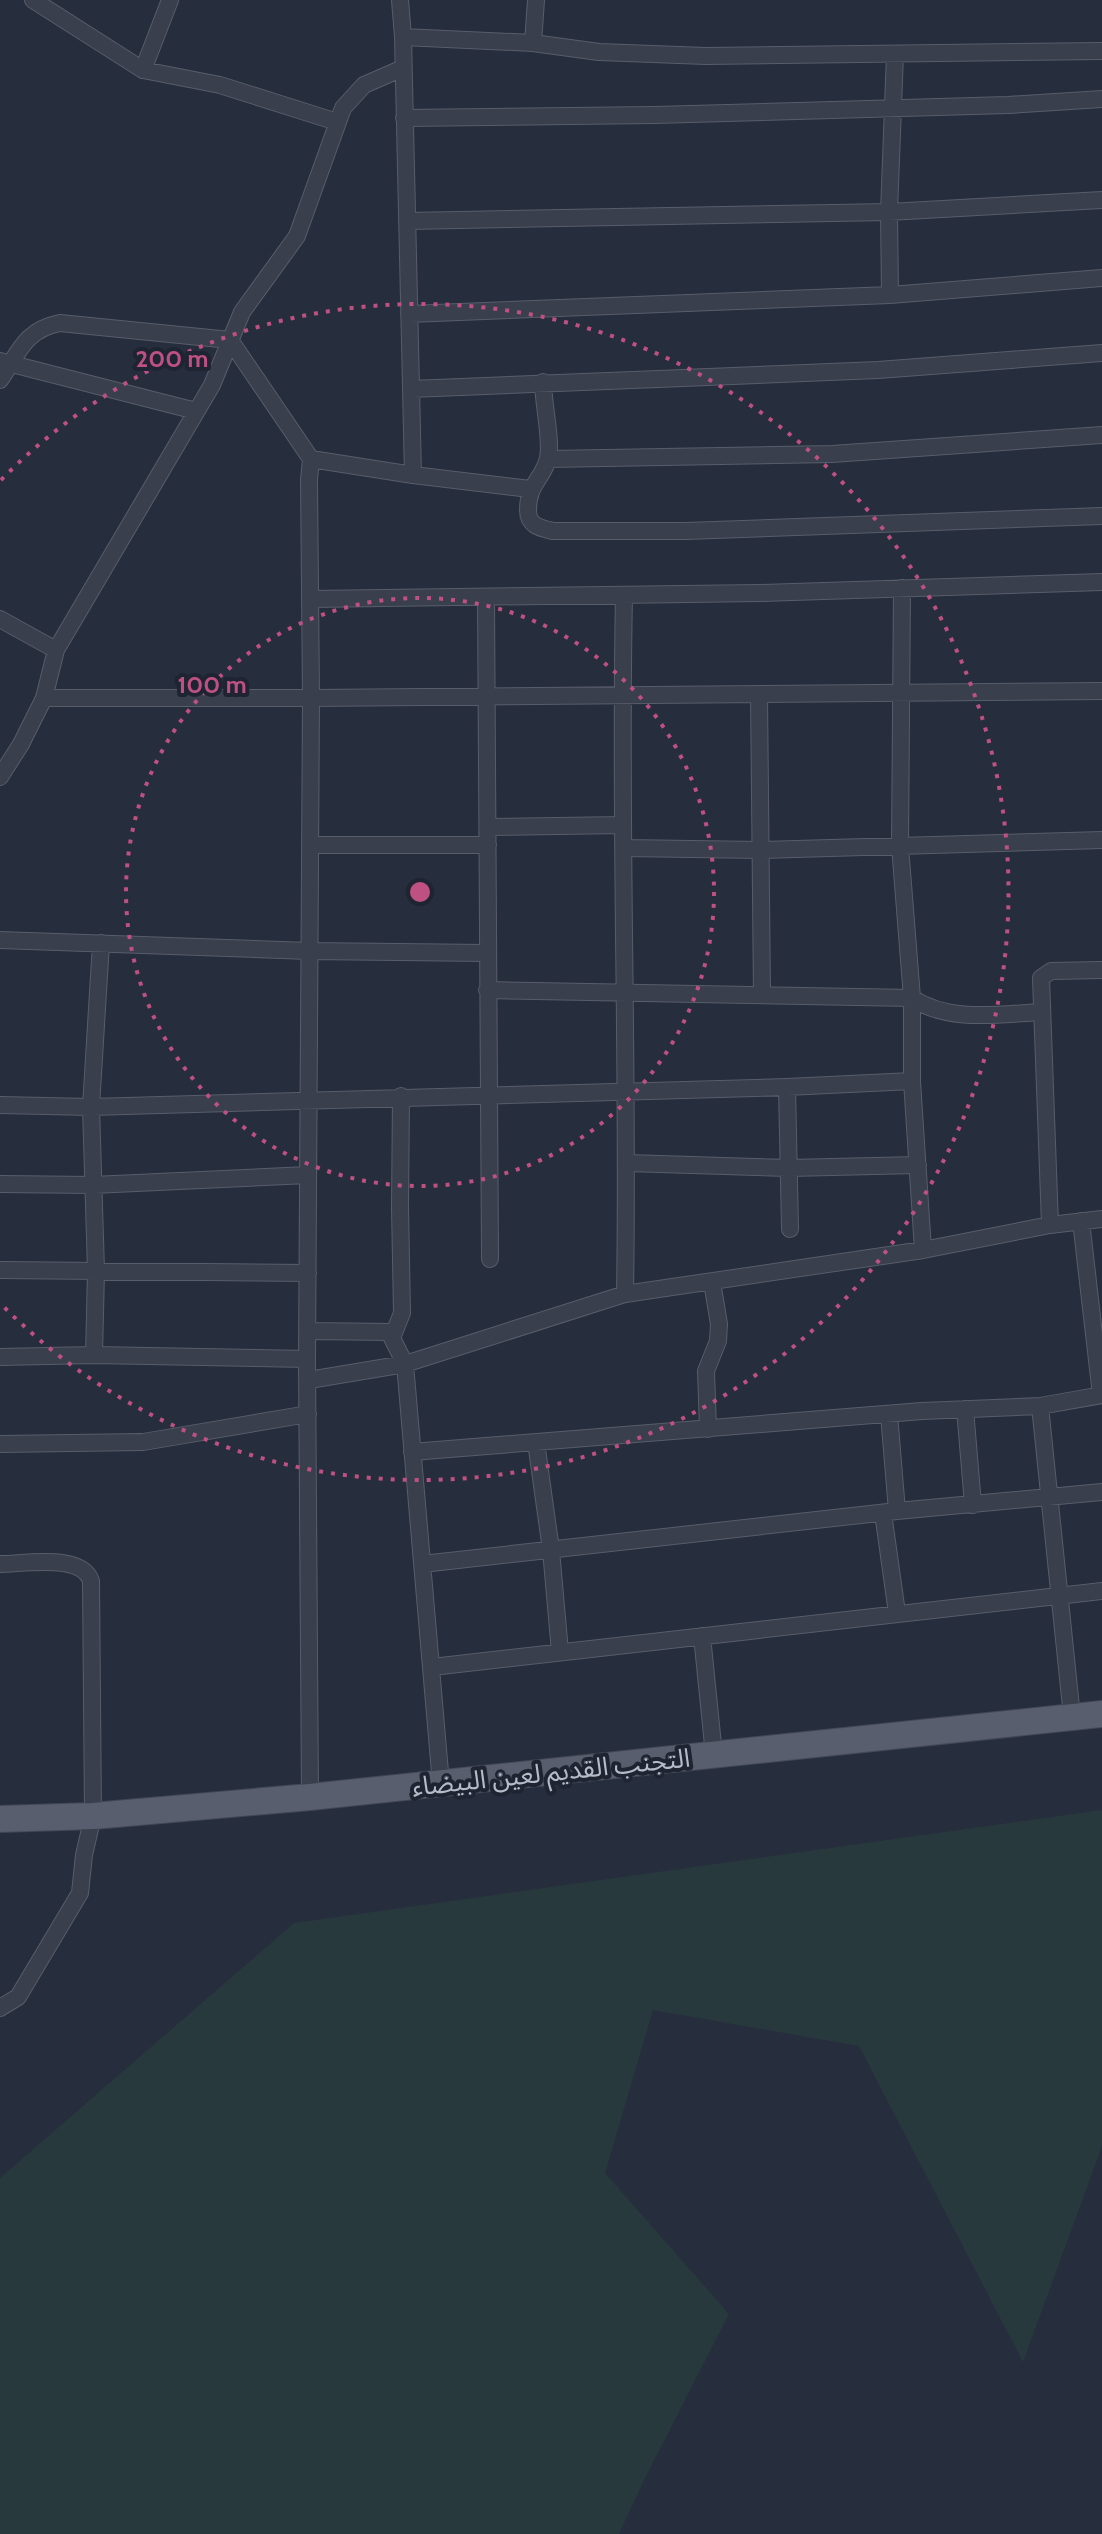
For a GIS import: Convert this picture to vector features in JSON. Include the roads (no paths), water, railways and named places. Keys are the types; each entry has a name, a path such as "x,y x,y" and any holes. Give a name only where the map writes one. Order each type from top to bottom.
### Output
{"main road":[{"name":"التجنب القديم لعين البيضاء","path":"0,1819 93,1816 310,1797 1102,1714"}],"street":[{"path":"33,0 143,70 220,85 337,122"},
{"path":"143,70 170,0"},
{"path":"400,0 413,475"},
{"path":"533,43 536,0"},
{"path":"403,37 533,43 612,53 784,56 1102,51"},
{"path":"890,295 889,212 895,54"},
{"path":"0,777 44,698 56,650 212,385 242,312 297,236 343,108 364,85 403,68"},
{"path":"404,118 654,115 1008,105 1102,99"},
{"path":"407,221 889,212 1102,200"},
{"path":"409,314 890,295 1102,278"},
{"path":"0,380 6,362 33,333 44,326 60,323 230,340"},
{"path":"230,340 311,459 307,1359 310,1797"},
{"path":"411,389 878,370 1102,353"},
{"path":"6,362 196,411"},
{"path":"543,382 548,459 530,489 528,516 531,523 553,531 686,531 1102,516"},
{"path":"548,459 832,454 1102,435"},
{"path":"311,459 530,489"},
{"path":"312,599 624,596 1102,582"},
{"path":"902,588 900,846 912,998 912,1081 923,1250"},
{"path":"624,596 625,1294"},
{"path":"486,598 490,1259"},
{"path":"0,619 56,650"},
{"path":"44,698 1102,691"},
{"path":"759,694 762,995"},
{"path":"488,827 623,825"},
{"path":"623,848 761,850 1102,840"},
{"path":"310,845 488,845"},
{"path":"0,940 309,951 487,953"},
{"path":"94,1355 96,1271 91,1107 101,943"},
{"path":"1050,1225 1043,974 1051,971 1102,970"},
{"path":"487,990 912,998 930,1009 962,1014 1042,1012"},
{"path":"0,1105 91,1107 912,1081"},
{"path":"787,1087 790,1229"},
{"path":"401,1096 402,1313 393,1332 394,1344 405,1364 441,1784"},
{"path":"627,1163 789,1168 918,1165"},
{"path":"0,1184 93,1185 308,1175"},
{"path":"309,1380 405,1364 625,1294 923,1250 1050,1225 1102,1219"},
{"path":"412,1452 889,1414 1040,1406 1102,1395 1081,1221"},
{"path":"0,1270 308,1273"},
{"path":"708,1429 706,1371 718,1341 719,1324 712,1282"},
{"path":"308,1331 393,1332"},
{"path":"0,1357 94,1355 307,1359"},
{"path":"1040,1406 1072,1717"},
{"path":"965,1409 973,1505"},
{"path":"0,1444 143,1442 308,1414"},
{"path":"889,1414 890,1512 897,1613"},
{"path":"536,1442 551,1550 560,1652"},
{"path":"422,1564 890,1512 1102,1492"},
{"path":"0,1564 70,1563 89,1574 93,1816 80,1893 18,1997 0,2008"},
{"path":"432,1667 1102,1591"},
{"path":"702,1636 714,1755"}]}
